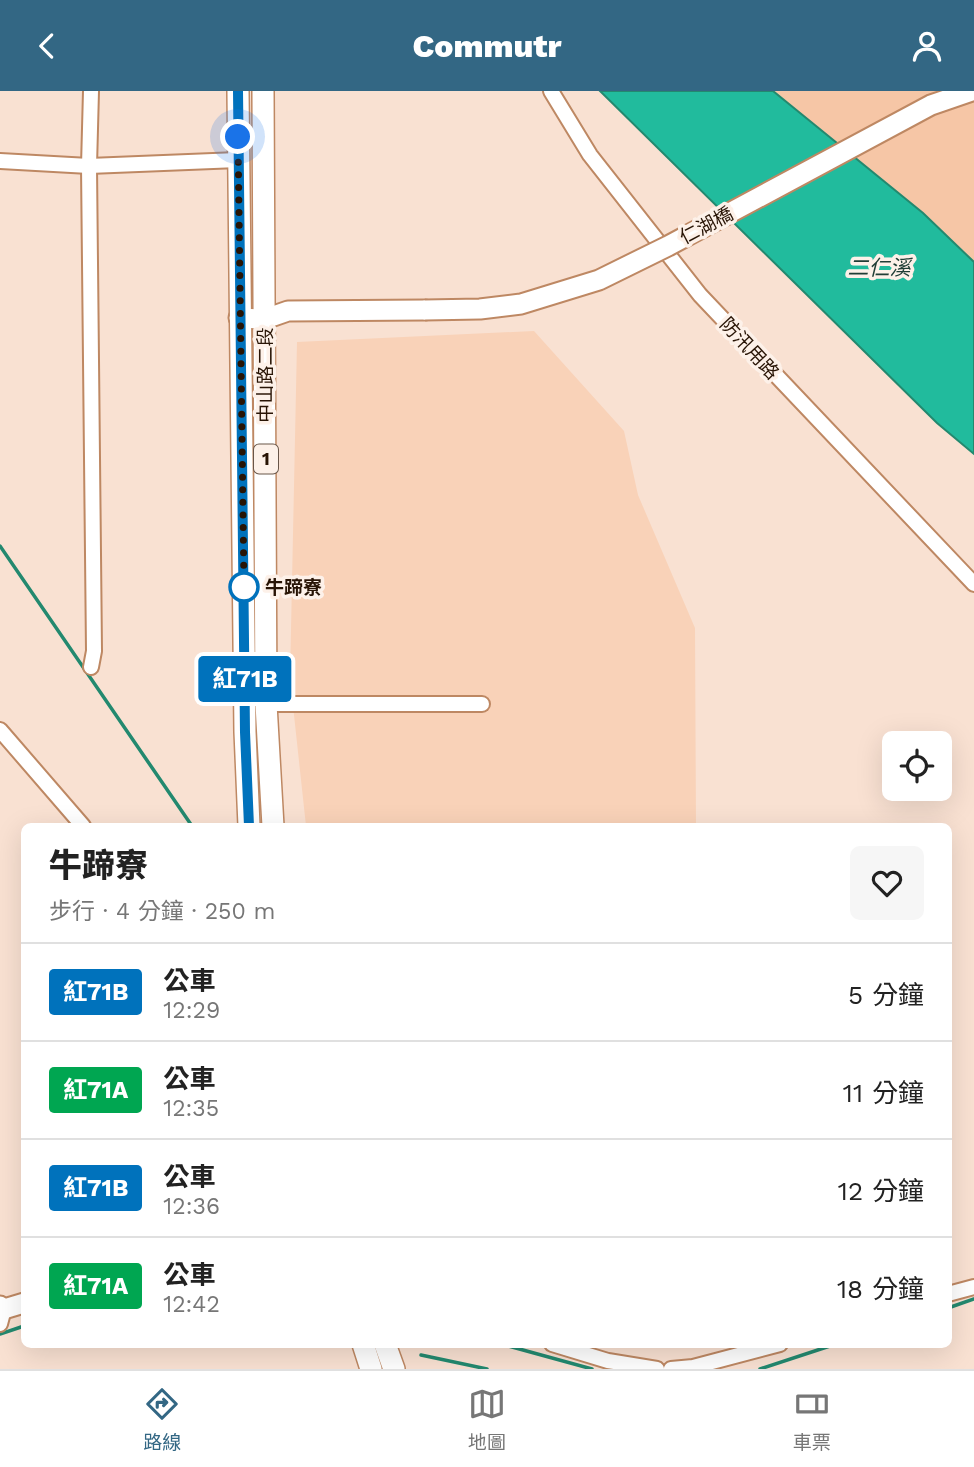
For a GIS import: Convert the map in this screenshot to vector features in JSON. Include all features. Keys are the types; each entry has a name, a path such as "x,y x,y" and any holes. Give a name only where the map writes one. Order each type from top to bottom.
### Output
{"main road":[{"name":"中山路二段","path":"238,91 245,732 249,823"},
{"name":"中山路二段","path":"263,91 266,704 273,823"},
{"path":"364,1348 371,1369"},
{"path":"386,1348 394,1369"}],"street":[{"path":"91,91 89,166 94,652 91,667"},
{"name":"防汛用路","path":"551,91 590,155 700,295 974,584"},
{"name":"仁湖橋","path":"239,318 265,319 288,311 480,309 521,304 599,280 931,105 972,91"},
{"path":"0,161 89,166 238,160"},
{"path":"266,704 482,704"},
{"path":"0,730 80,823"},
{"path":"952,1293 974,1287"},
{"path":"1,1313 21,1304"},
{"path":"565,1348 608,1361 657,1369"},
{"path":"671,1369 694,1367 765,1348"}],"shaded area":[{"path":"773,91 974,91 974,262 923,213"},
{"path":"534,331 624,431 638,495 695,628 696,823 306,823 290,678 297,342"}],"water":[{"name":"二仁溪","path":"600,91 773,91 923,213 974,262 974,454 937,423"}],"waterway":[{"path":"0,546 190,823"},
{"path":"952,1307 974,1299"},
{"path":"0,1334 21,1327"},
{"path":"516,1348 592,1369"},
{"path":"760,1369 824,1348"},
{"path":"421,1355 487,1369"}],"bus line":[{"name":"紅71B","path":"238,91 245,732 249,823"}],"place":[{"name":"牛蹄寮","path":"244,587"}],"route":[{"path":"238,137 244,587"}]}
